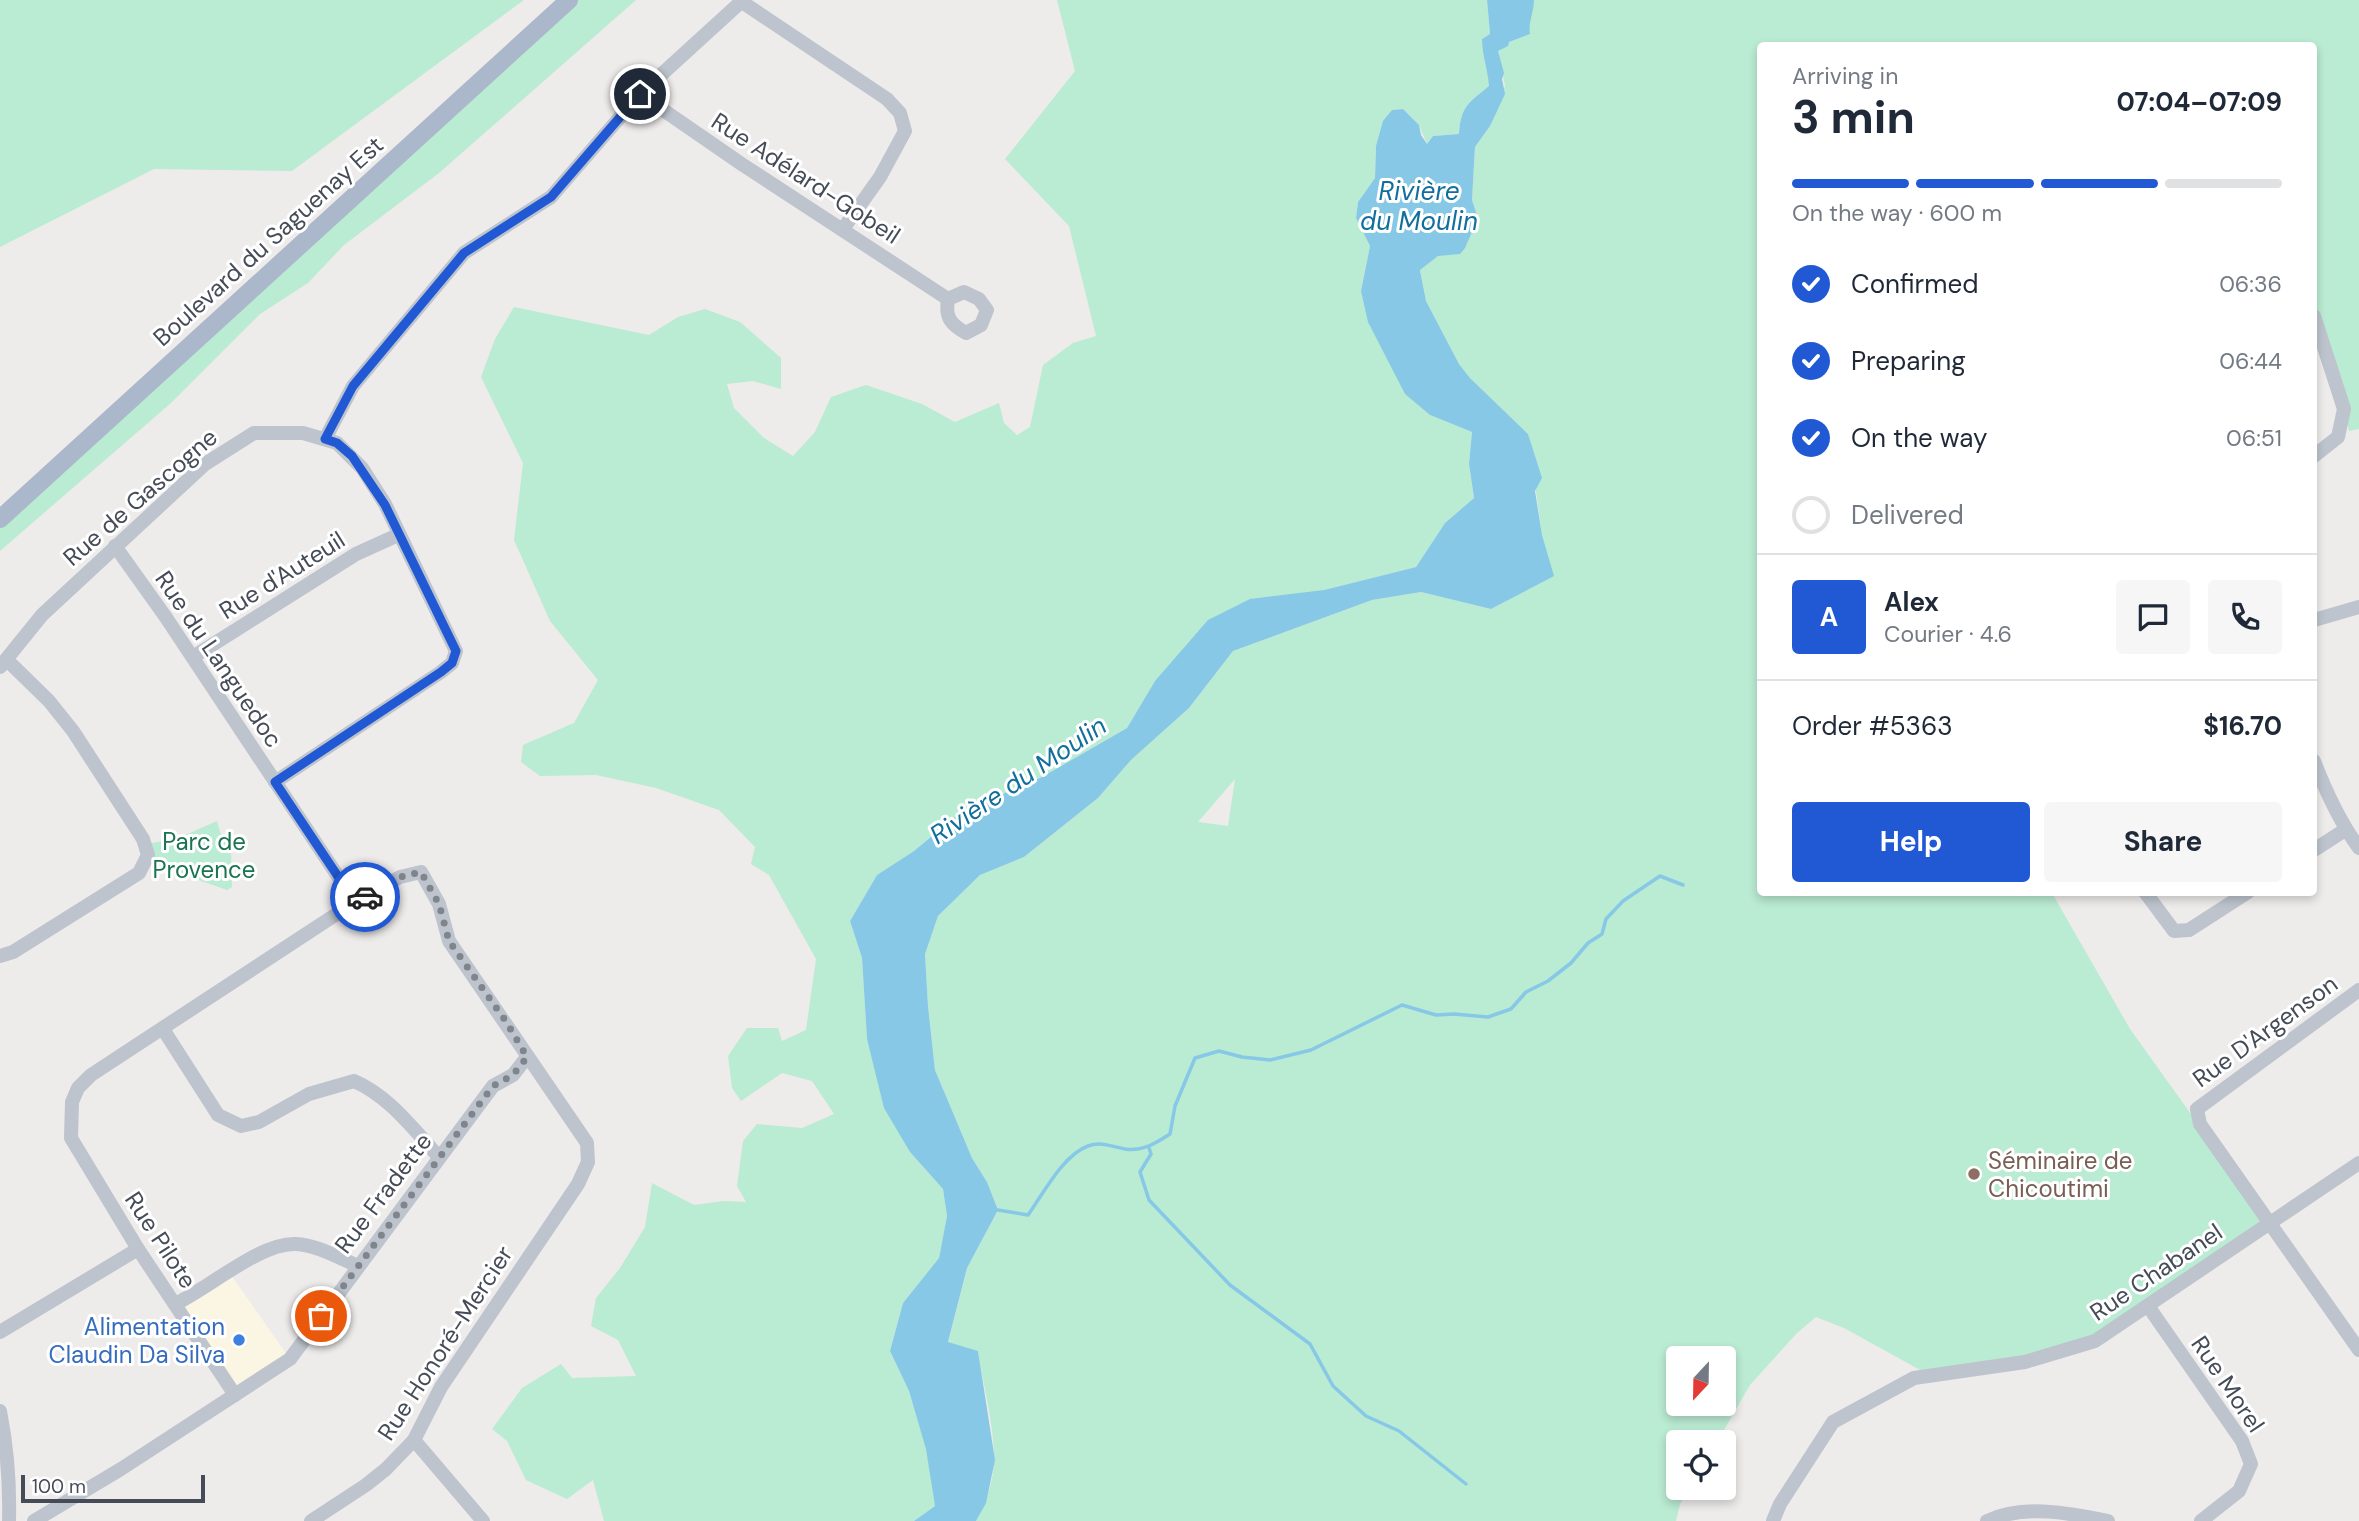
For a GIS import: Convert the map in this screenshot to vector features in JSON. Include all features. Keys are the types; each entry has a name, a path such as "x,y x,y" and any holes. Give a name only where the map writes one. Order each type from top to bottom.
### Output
{"main road":[{"name":"Boulevard du Saguenay Est","path":"0,519 569,0"}],"street":[{"path":"325,439 353,386 464,253 551,197 640,94 741,1 887,99 900,113 905,131 880,177 843,229"},
{"name":"Rue Adélard-Gobeil","path":"640,94 948,299"},
{"path":"2317,325 2344,409 2338,437 2317,454"},
{"name":"Rue de Gascogne","path":"4,664 43,615 205,464 254,433 303,433 337,443 362,468 385,505 456,651 452,663 275,782"},
{"name":"Rue d'Auteuil","path":"193,657 356,554 398,535"},
{"name":"Rue du Languedoc","path":"116,546 355,902"},
{"path":"2317,619 2359,607"},
{"path":"0,956 13,952 139,873 148,855 143,839 73,731 49,701 4,664"},
{"path":"2317,769 2331,804 2345,830 2359,848"},
{"path":"2317,848 2345,830"},
{"path":"439,1157 371,1088 354,1081 309,1094 259,1122 240,1126 218,1115 163,1029 355,902 400,877 421,872 439,904 449,941 507,1023 527,1057"},
{"path":"2148,896 2174,931 2182,931 2189,930 2242,896"},
{"name":"Rue D'Argenson","path":"2269,1223 2200,1124 2197,1109 2359,990"},
{"name":"Rue Pilote","path":"163,1029 91,1075 78,1088 72,1102 71,1138 138,1250 235,1395"},
{"name":"Rue Fradette","path":"34,1521 121,1469 290,1359 493,1086 513,1075 527,1057"},
{"name":"Rue Honoré-Mercier","path":"311,1521 366,1485 414,1440 441,1387 578,1184 588,1162 587,1143 527,1057"},
{"name":"Rue Chabanel","path":"1773,1521 1780,1504 1833,1422 1914,1378 2025,1362 2095,1340 2359,1163"},
{"path":"2269,1223 2359,1350"},
{"path":"175,1304 193,1296 264,1250 295,1243 358,1266"},
{"path":"0,1332 138,1250"},
{"name":"Rue Morel","path":"2148,1306 2242,1441 2251,1464 2239,1491 2201,1521"},
{"path":"0,1410 7,1466 9,1521"},
{"path":"414,1440 483,1521"},
{"path":"1987,1521 2011,1514 2067,1513 2108,1521"}],"shaded area":[{"path":"229,1272 290,1359 235,1395 175,1304"}],"green space":[{"path":"0,0 524,0 292,171 154,169 0,247"},
{"path":"569,0 636,0 439,173 344,245 308,283 260,314 171,403 0,551 0,519"},
{"path":"1057,0 1487,0 1490,34 1482,39 1490,86 1467,106 1459,134 1433,136 1427,144 1419,125 1403,109 1392,110 1376,146 1375,178 1358,202 1356,218 1370,246 1361,291 1430,415 1472,432 1469,464 1474,498 1445,523 1416,567 1324,590 1155,681 1127,728 1042,777 961,812 914,851 877,875 850,921 862,958 867,1039 910,1152 943,1189 947,1216 939,1258 903,1303 890,1351 909,1391 927,1449 935,1506 914,1521 604,1521 593,1480 567,1499 526,1480 507,1441 492,1429 522,1388 561,1364 572,1378 636,1376 618,1340 591,1326 596,1298 620,1268 645,1227 652,1183 694,1205 723,1201 746,1202 737,1186 743,1141 757,1124 802,1128 834,1114 812,1081 782,1073 741,1101 732,1088 728,1056 747,1028 778,1028 782,1041 806,1030 816,959 769,875 751,864 755,847 719,810 656,788 596,775 540,776 521,762 523,745 574,723 598,680 550,621 514,540 523,463 481,377 495,339 514,307 649,335 678,317 705,309 740,322 781,358 781,389 753,381 727,384 734,408 764,438 793,456 815,432 831,397 866,385 922,404 955,422 999,403 1004,423 1017,435 1030,427 1043,365 1073,343 1096,336 1069,226 1005,159 1075,71"},
{"path":"1534,0 2359,0 2359,429 2349,431 2317,332 2317,42 1757,42 1757,896 2054,896 2130,1029 2269,1223 2095,1341 1931,1376 1844,1328 1816,1317 1797,1333 1750,1385 1736,1409 1736,1346 1666,1346 1666,1416 1732,1416 1724,1430 1666,1430 1666,1500 1682,1500 1676,1521 976,1521 993,1475 994,1445 990,1418 978,1351 948,1343 967,1268 998,1210 987,1182 972,1158 935,1070 925,953 938,916 980,875 1024,857 1098,798 1131,760 1189,708 1233,651 1372,600 1421,592 1491,609 1553,576 1542,535 1528,434 1459,364 1426,301 1420,269 1438,256 1477,215 1472,200 1475,147 1490,126 1505,86 1498,51 1527,24","holes":["1235,779 1228,826 1198,822"]},
{"name":"Parc de Provence","path":"217,821 231,851 232,887 227,890 145,861 145,844 176,839"}],"water":[{"name":"Rivière du Moulin","path":"1487,0 1534,0 1530,34 1509,42 1508,46 1498,51 1504,73 1502,79 1505,94 1490,126 1475,147 1472,200 1477,215 1465,248 1460,254 1438,256 1420,270 1426,301 1459,364 1528,434 1542,478 1535,491 1542,535 1554,576 1491,609 1421,592 1372,600 1233,651 1189,708 1131,760 1098,798 1024,857 980,875 938,916 925,954 935,1070 972,1158 987,1182 998,1210 967,1268 948,1342 978,1351 995,1460 986,1503 976,1521 914,1521 935,1506 926,1449 909,1391 890,1351 903,1303 939,1258 947,1216 943,1189 910,1152 884,1108 867,1039 862,958 850,921 877,875 914,851 961,812 1042,777 1127,728 1155,681 1208,620 1250,599 1324,590 1416,567 1445,523 1474,498 1469,464 1472,432 1430,415 1405,394 1368,322 1361,291 1370,246 1356,218 1358,202 1375,178 1376,146 1383,121 1392,110 1403,109 1419,125 1427,144 1433,136 1459,134 1467,106 1489,86 1482,39 1490,34"}],"waterway":[{"path":"998,1210 1028,1215 1062,1166 1088,1146 1102,1144 1137,1149 1170,1134 1175,1106 1195,1058 1219,1051 1270,1060 1311,1050 1402,1005 1436,1015 1488,1017 1511,1009 1526,992 1548,981 1571,963 1588,943 1602,934 1606,919 1623,901 1660,876 1683,885"},
{"path":"1149,1148 1151,1154 1140,1172 1149,1200 1230,1285 1310,1344 1333,1386 1366,1416 1399,1431 1466,1484"}],"way so far":[{"path":"321,1316 493,1086 513,1075 527,1057 507,1023 449,941 439,904 421,872 400,877 365,897"}],"place":[{"name":"Séminaire de Chicoutimi","path":"1974,1174"},
{"name":"Alimentation Claudin Da Silva","path":"239,1340"}],"route":[{"path":"365,897 355,902 275,782 441,672 452,663 456,651 385,505 352,456 337,443 325,439 353,386 464,253 551,197 640,94"}]}
